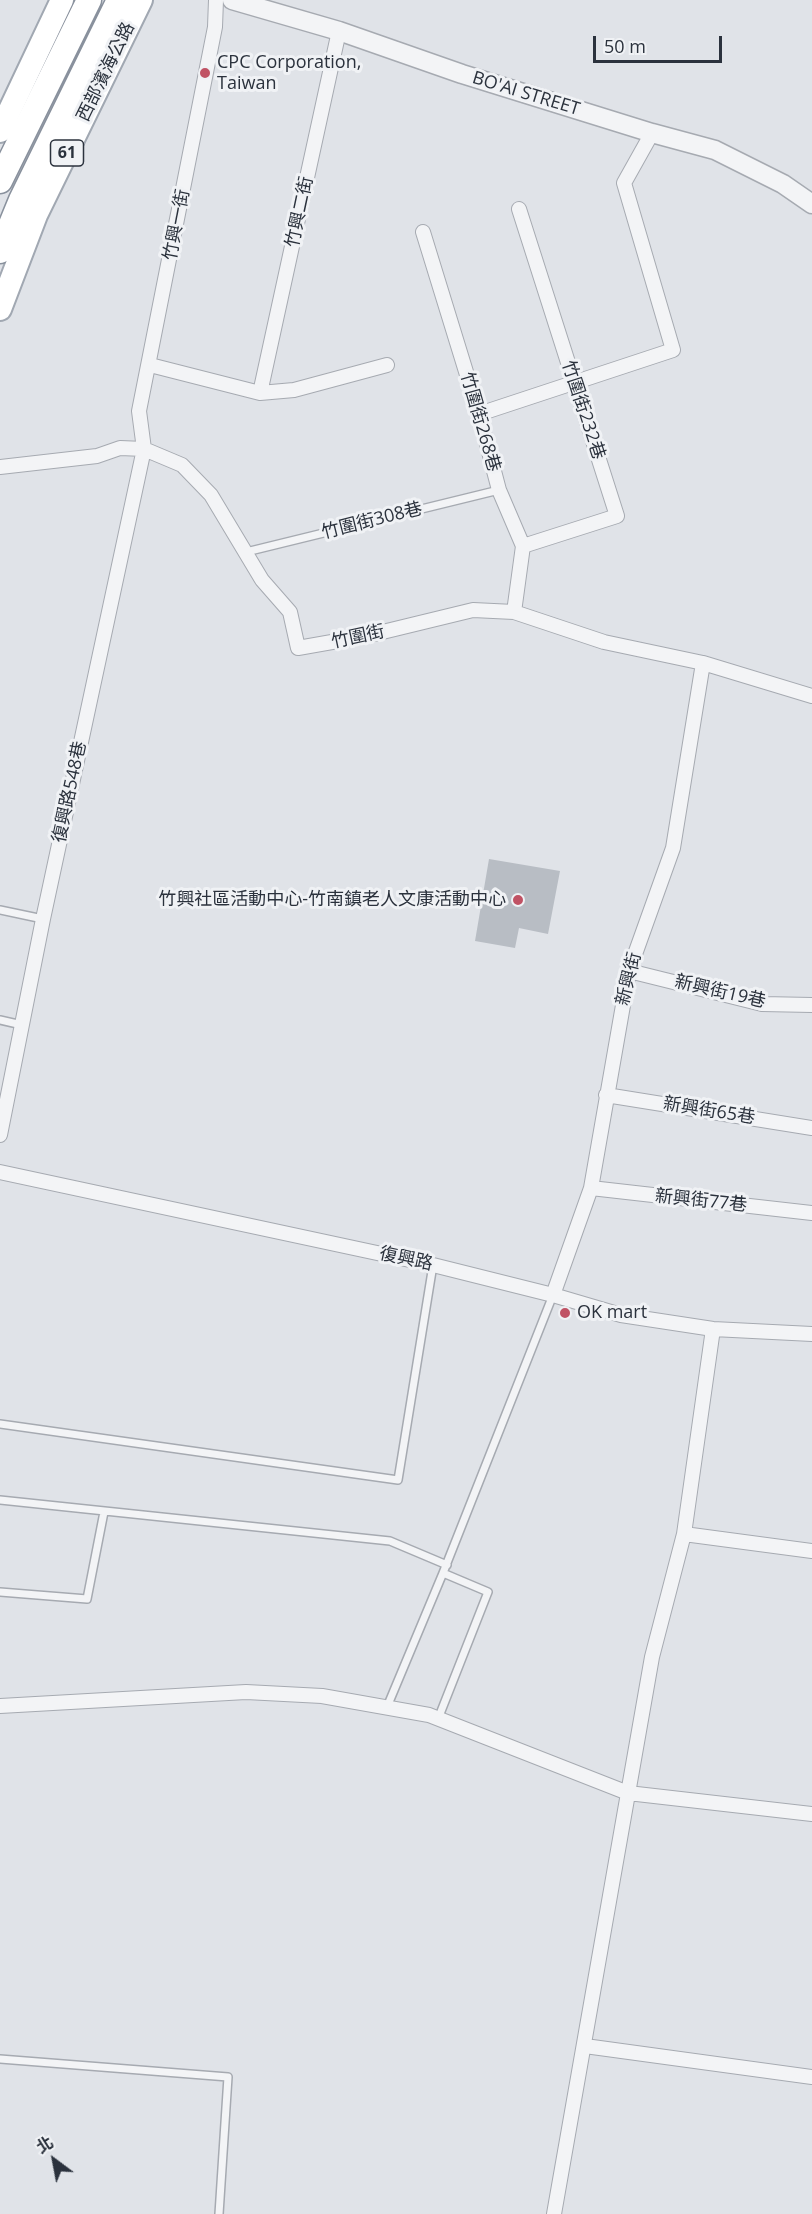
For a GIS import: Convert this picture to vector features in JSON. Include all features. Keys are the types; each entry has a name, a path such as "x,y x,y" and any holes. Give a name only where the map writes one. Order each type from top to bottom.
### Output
{"highway":[{"path":"0,181 89,0"},
{"name":"61","path":"0,251 21,200 119,0"}],"main road":[{"path":"0,131 62,0"},
{"name":"西部濱海公路","path":"0,309 36,215 141,0"}],"street":[{"name":"竹興一街","path":"144,449 139,411 150,365 215,27 216,0"},
{"name":"BO'AI STREET","path":"232,0 652,133 716,150 783,184 812,204"},
{"name":"竹興二街","path":"260,393 339,32"},
{"path":"479,414 673,350 624,183 652,133"},
{"name":"竹圍街232巷","path":"519,208 617,516 523,546"},
{"name":"竹圍街268巷","path":"423,232 479,414 499,490 523,546"},
{"path":"150,365 260,393 294,390 387,365"},
{"name":"竹圍街","path":"0,467 97,456 120,448 144,449 182,465 211,495 262,580 290,612 298,648 366,636 473,610 514,612 604,642 703,663 812,696"},
{"name":"復興路548巷","path":"0,1130 144,449"},
{"path":"514,612 523,546"},
{"name":"新興街","path":"554,1295 591,1188 629,971 673,849 703,663"},
{"name":"新興街19巷","path":"629,971 762,1004 812,1005"},
{"name":"新興街65巷","path":"606,1095 812,1128"},
{"name":"復興路","path":"0,1172 433,1265 554,1295 621,1316 713,1329 812,1334"},
{"name":"新興街77巷","path":"591,1188 812,1213"},
{"path":"554,2214 652,1657 684,1534 713,1329"},
{"path":"684,1534 812,1551"},
{"path":"0,1707 246,1692 322,1696 429,1715 628,1793 812,1814"},
{"path":"585,2046 812,2077"}],"lane":[{"name":"竹圍街308巷","path":"246,552 499,490"},
{"path":"0,910 43,919"},
{"path":"0,1020 22,1025"},
{"path":"0,1424 398,1479 433,1265"},
{"path":"387,1707 447,1565 554,1295"},
{"path":"0,1500 390,1541 447,1565"},
{"path":"0,1592 87,1599 104,1512"},
{"path":"438,1719 488,1592 443,1573"},
{"path":"0,2059 228,2077 219,2214"}],"building":[{"name":"竹興社區活動中心-竹南鎮老人文康活動中心","path":"489,859 560,871 548,934 519,928 515,948 475,941"}],"place":[{"name":"CPC Corporation, Taiwan","path":"205,73"},
{"name":"竹興社區活動中心-竹南鎮老人文康活動中心","path":"518,900"},
{"name":"OK mart","path":"565,1313"}]}
